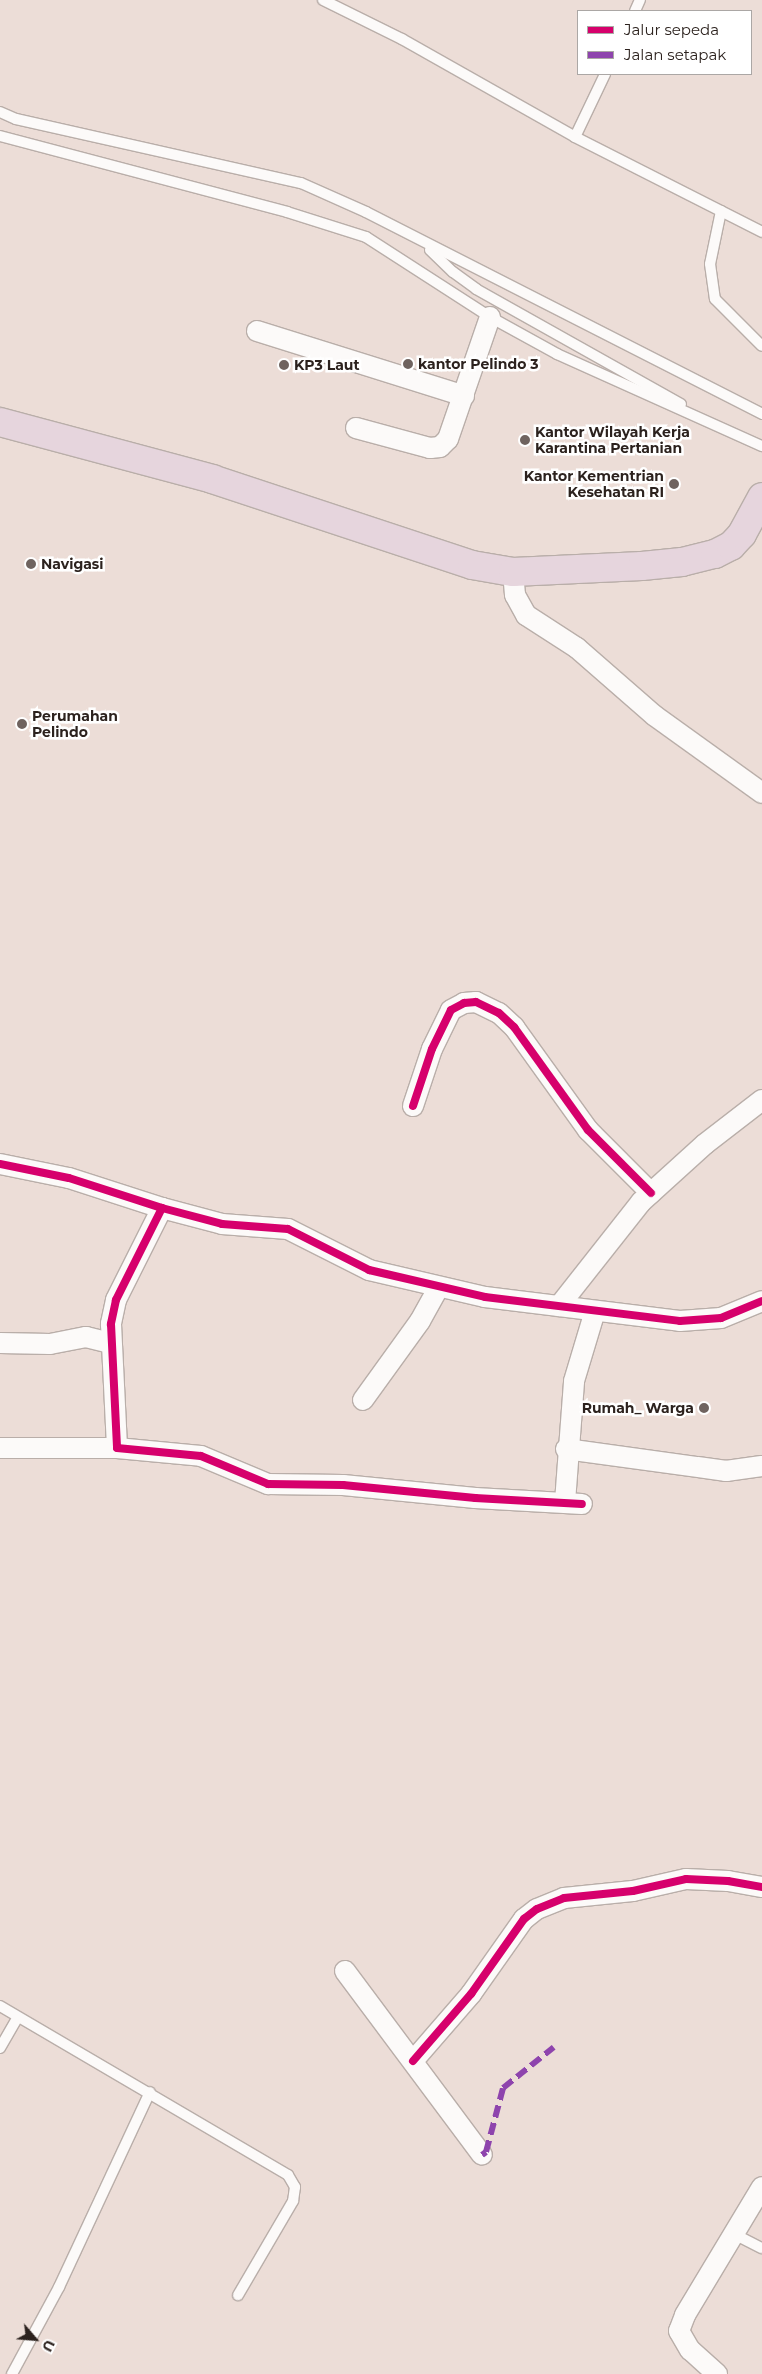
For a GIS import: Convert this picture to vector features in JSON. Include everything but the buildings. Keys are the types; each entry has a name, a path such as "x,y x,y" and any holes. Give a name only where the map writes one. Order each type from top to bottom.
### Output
{"highway":[{"path":"0,422 212,479 472,564 513,572 642,566 682,562 715,554 731,546 742,534 762,498"}],"street":[{"path":"356,428 430,448 440,448 448,440 490,317"},
{"path":"257,331 464,396"},
{"path":"513,572 516,600 526,614 577,648 655,716 762,793"},
{"path":"413,1106 432,1049 451,1010 464,1003 476,1002 499,1013 514,1027 588,1130 651,1193"},
{"path":"559,1306 575,1283 651,1193 705,1144 762,1100"},
{"path":"0,1164 69,1178 162,1208 222,1224 288,1229 369,1270 438,1288 595,1311 680,1321 721,1318 762,1301"},
{"path":"117,1448 110,1343 116,1300 162,1208"},
{"path":"363,1400 420,1321 438,1288"},
{"path":"0,1448 117,1448 201,1456 268,1484 343,1485 475,1498 573,1503 566,1449 574,1381 595,1311"},
{"path":"0,1343 50,1344 86,1337 110,1343"},
{"path":"566,1449 726,1470 762,1466"},
{"path":"414,2061 471,1994 524,1919 537,1908 564,1898 633,1891 686,1879 728,1881 762,1887"},
{"path":"345,1971 414,2061 482,2155"},
{"path":"717,2374 690,2350 679,2331 685,2315 736,2235 762,2187"}],"lane":[{"path":"323,0 402,39 575,137 762,232"},
{"path":"575,137 605,75"},
{"path":"0,112 16,119 301,183 421,241 762,414"},
{"path":"0,136 287,212 366,237 490,317 557,354 762,446"},
{"path":"721,211 710,264 715,299 762,346"},
{"path":"421,241 453,272 476,288 720,428"},
{"path":"0,2006 17,2018 150,2092 278,2167 295,2187 293,2201 238,2295"},
{"path":"0,2048 17,2018"},
{"path":"12,2374 59,2287 150,2092"},
{"path":"736,2235 762,2248"}],"marked path":[{"path":"482,2155 486,2152 503,2088 554,2047"}],"cycle path":[{"path":"413,1106 432,1049 451,1010 464,1003 476,1002 499,1013 514,1027 588,1130 651,1193"},
{"path":"0,1164 69,1178 162,1208 222,1224 288,1229 369,1270 485,1297 680,1321 721,1318 762,1301"},
{"path":"162,1208 116,1300 111,1324 117,1448 201,1456 268,1484 343,1485 475,1498 582,1504"},
{"path":"413,2061 471,1994 524,1919 537,1909 564,1898 633,1891 686,1879 728,1881 762,1887"}],"place":[{"name":"kantor Pelindo 3","path":"408,364"},
{"name":"KP3 Laut","path":"284,365"},
{"name":"Kantor Wilayah Kerja Karantina Pertanian","path":"525,440"},
{"name":"Kantor Kementrian Kesehatan RI","path":"674,484"},
{"name":"Navigasi","path":"31,564"},
{"name":"Perumahan Pelindo","path":"22,724"},
{"name":"Rumah_ Warga","path":"704,1408"}]}
